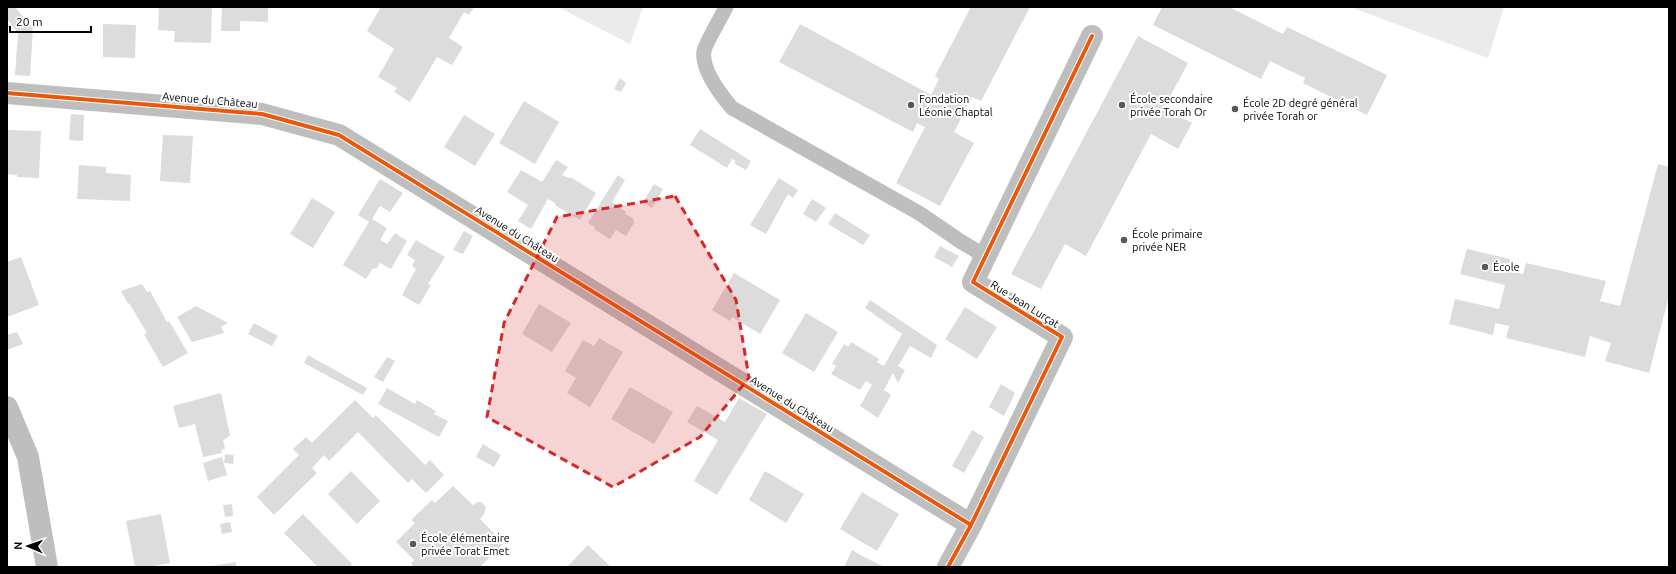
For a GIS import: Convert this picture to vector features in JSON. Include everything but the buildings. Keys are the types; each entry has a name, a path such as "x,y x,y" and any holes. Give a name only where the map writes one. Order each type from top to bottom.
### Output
{"street":[{"name":"Rue Jean Lurçat","path":"948,567 971,525 1062,337 973,282 1092,36"},
{"name":"Avenue du Château","path":"7,93 262,114 339,135 971,525"},
{"path":"7,408 28,457 46,567"}],"lane":[{"path":"726,7 704,51 705,62 714,86 732,108 919,213 985,256"}],"highlighted area":[{"path":"675,196 736,300 749,378 700,437 613,487 487,417 504,323 557,217"}],"shaded area":[{"path":"558,7 643,7 630,44"},
{"path":"1350,7 1504,7 1488,58"}],"cycle path":[{"path":"948,567 971,525 1062,337 973,282 1092,36"},
{"path":"7,93 262,114 339,135 971,525"}],"place":[{"name":"Fondation Léonie Chaptal","path":"911,105"},
{"name":"École secondaire privée Torah Or","path":"1122,105"},
{"name":"École 2D degré général privée Torah or","path":"1235,109"},
{"name":"École primaire privée NER","path":"1124,240"},
{"name":"École","path":"1485,267"},
{"name":"École élémentaire privée Torat Emet","path":"413,544"}]}
